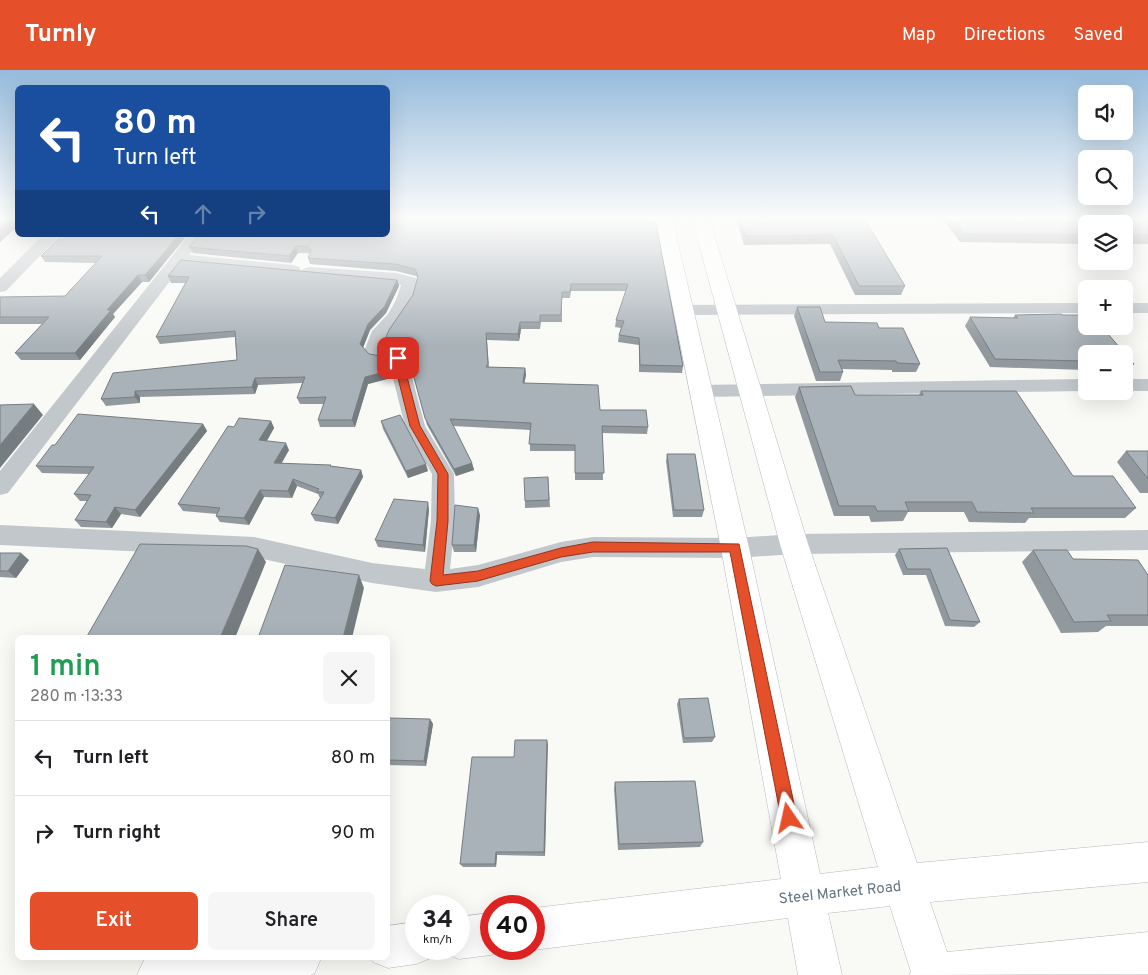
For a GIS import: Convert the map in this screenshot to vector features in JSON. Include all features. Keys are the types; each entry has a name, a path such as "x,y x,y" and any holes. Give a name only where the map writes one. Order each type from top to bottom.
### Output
{"street":[{"path":"2,284 26,260"},
{"path":"0,487 177,260"},
{"path":"208,260 301,264 396,278 410,282 405,300 395,317 381,331 373,351 378,356 394,356 398,358 415,426 443,474 443,521 436,581"},
{"path":"672,260 735,548 820,975"},
{"path":"712,260 794,544 932,975 1148,953"},
{"path":"682,310 1078,308"},
{"path":"1133,308 1148,308"},
{"path":"699,391 1078,385"},
{"path":"1133,385 1148,385"},
{"path":"0,536 254,547 372,573 436,581 478,576 561,552 593,547 735,548 794,544 1148,540"},
{"name":"Steel Market Road","path":"545,928 904,884 1148,862"},
{"path":"390,947 405,945"},
{"path":"160,975 284,960"}],"building":[{"path":"98,260 158,260 145,275 138,275 107,310 111,310 75,353 15,353 49,317 0,317 0,297 65,296"},
{"path":"181,260 184,260 397,280 385,306 368,324 360,344 369,354 386,357 389,371 365,377 352,420 318,420 326,397 297,398 305,377 255,378 252,387 135,391 135,397 101,399 113,373 237,360 235,331 156,337 189,277 168,276"},
{"path":"340,260 663,260 683,366 640,365 639,338 619,335 624,321 616,320 628,284 571,284 570,292 562,292 561,315 540,315 540,322 520,322 518,334 486,333 488,364 486,367 525,368 523,383 598,385 600,410 646,410 648,427 602,426 604,473 575,473 575,445 529,444 531,423 450,419 472,463 454,469 425,418 407,352 400,344 384,342 389,330 413,295 418,276 415,269 395,264"},
{"path":"846,260 889,260 905,286 859,286"},
{"path":"797,307 820,307 825,322 877,323 879,328 903,328 920,364 897,363 896,361 838,360 843,372 820,372"},
{"path":"1015,315 1078,315 1078,335 1109,335 1118,345 1078,345 1078,361 995,359 970,317 1018,318"},
{"path":"851,386 855,395 923,395 921,391 1016,391 1073,476 1113,476 1136,508 1031,508 1034,513 977,512 972,502 905,502 909,511 877,511 875,506 839,506 799,387"},
{"path":"34,404 0,445 0,405"},
{"path":"78,414 203,424 135,510 115,507 106,522 75,520 91,495 74,494 94,467 36,466 52,445 55,445"},
{"path":"400,415 426,464 406,471 381,421"},
{"path":"239,418 271,421 259,440 286,443 274,463 331,465 361,470 335,518 311,514 324,492 317,492 319,489 293,479 288,491 260,490 244,518 216,516 220,508 178,504 228,426 234,427"},
{"path":"1126,451 1148,451 1148,479"},
{"path":"667,454 695,454 704,510 674,510"},
{"path":"548,477 549,500 525,501 524,478"},
{"path":"394,499 428,502 423,545 375,540"},
{"path":"455,505 478,508 474,545 452,545"},
{"path":"140,544 246,546 258,549 221,635 88,635"},
{"path":"947,548 980,622 950,620 930,569 907,569 899,549"},
{"path":"1033,550 1067,550 1073,559 1138,560 1148,575 1148,615 1107,615 1111,621 1074,622"},
{"path":"0,553 21,553 8,571 0,571"},
{"path":"285,565 359,575 344,635 259,635"},
{"path":"708,698 715,737 684,738 679,699"},
{"path":"390,718 430,719 424,761 390,760"},
{"path":"515,740 547,740 544,852 496,852 495,864 460,864 472,757 514,757"},
{"path":"695,781 703,842 619,844 615,782"}],"route":[{"path":"398,358 407,401 415,426 443,474 443,521 436,581 478,576 561,552 593,547 735,548 789,818"}]}
